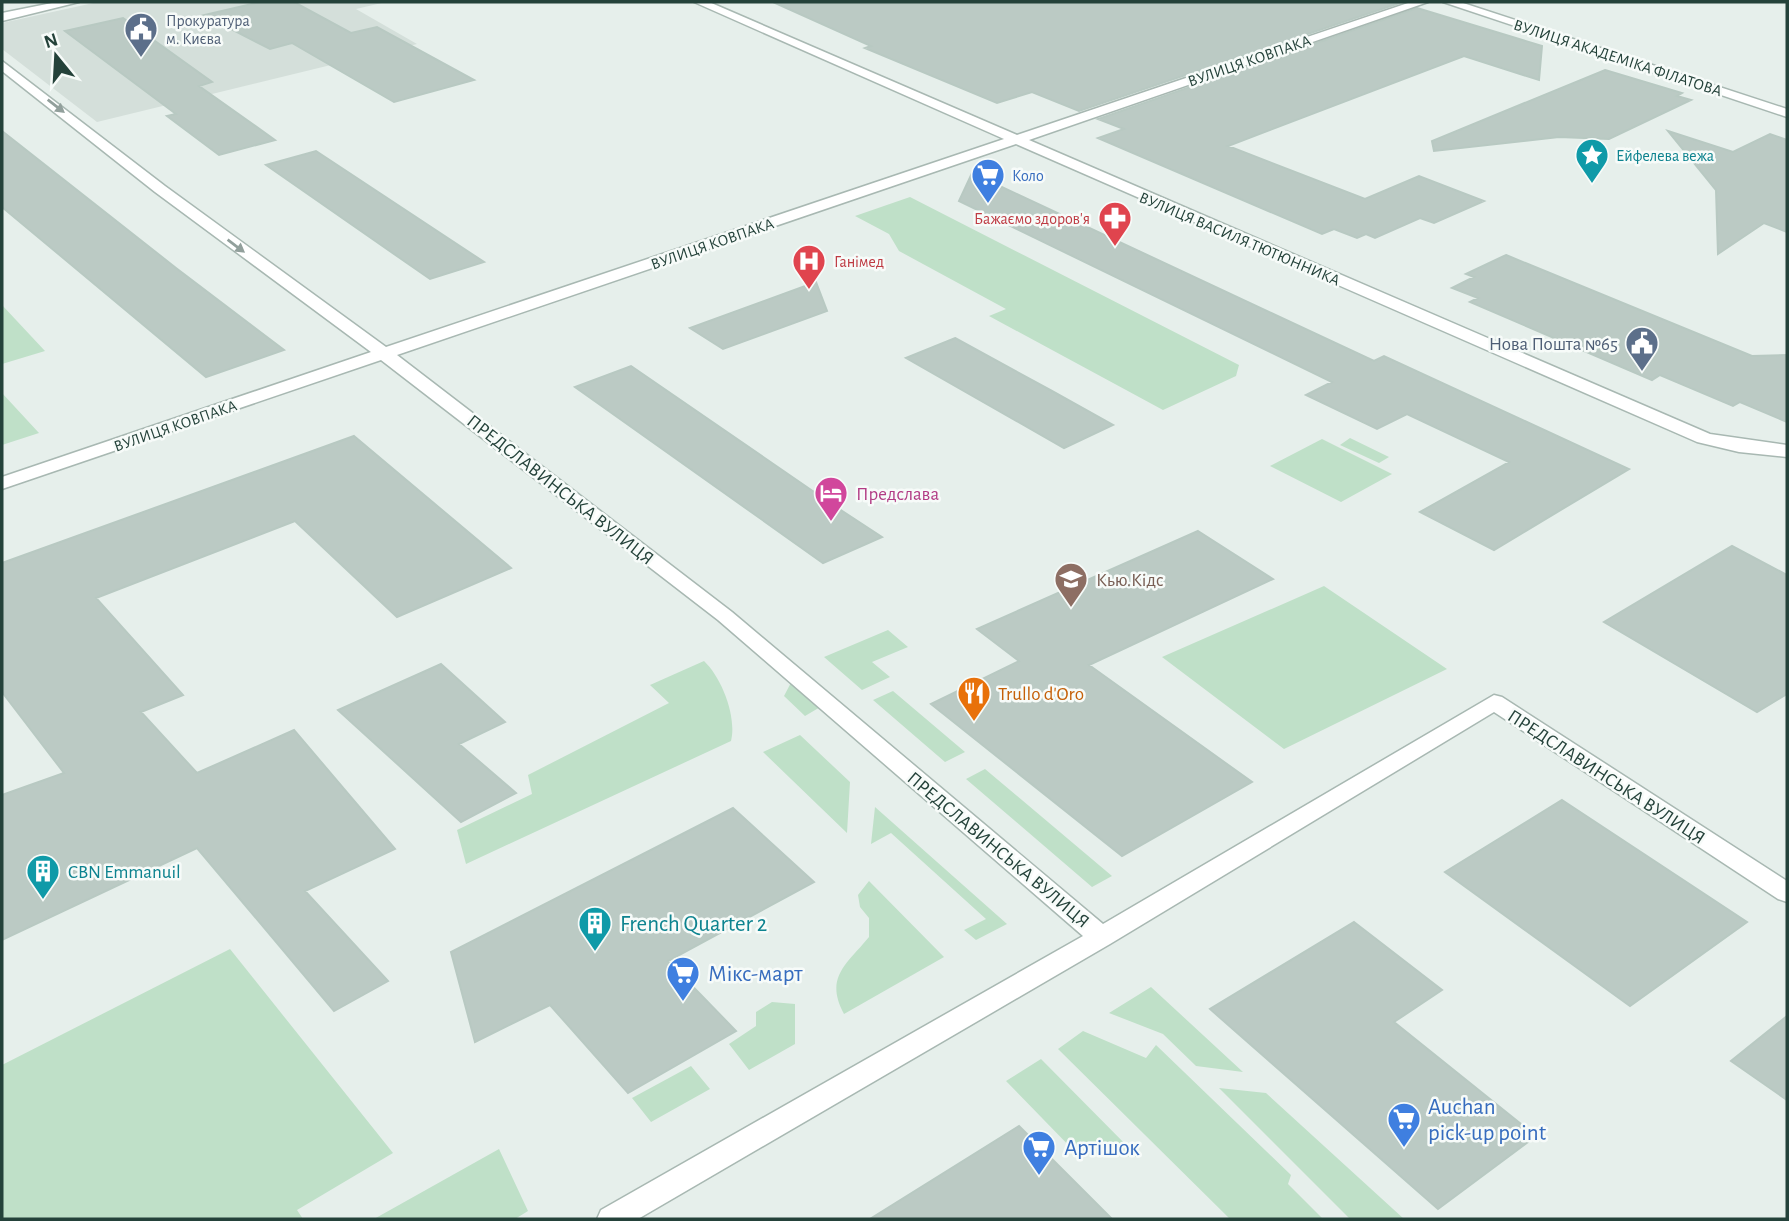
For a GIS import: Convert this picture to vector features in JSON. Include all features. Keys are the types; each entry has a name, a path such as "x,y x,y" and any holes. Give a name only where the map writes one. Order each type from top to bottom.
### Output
{"street":[{"path":"2,17 73,2"},
{"name":"ВУЛИЦЯ ВАСИЛЯ ТЮТЮННИКА","path":"700,2 1704,438 1739,446 1787,451"},
{"name":"ВУЛИЦЯ КОВПАКА","path":"2,484 1422,2"},
{"name":"ВУЛИЦЯ АКАДЕМІКА ФІЛАТОВА","path":"1449,2 1787,113"},
{"name":"ПРЕДСЛАВИНСЬКА ВУЛИЦЯ","path":"2,65 160,189 384,354 725,616 1101,937"},
{"name":"ПРЕДСЛАВИНСЬКА ВУЛИЦЯ","path":"612,1219 1101,937 1494,702 1787,893"}],"shaded area":[{"path":"98,2 386,2 356,9 417,44 97,122 2,49 2,23"}],"green space":[{"path":"910,197 1239,365 1236,376 1163,410 989,316 1006,309 899,251 889,234 855,216"},
{"path":"2,305 45,351 2,364"},
{"path":"2,393 39,433 2,445"},
{"path":"1350,438 1389,457 1379,463 1340,445"},
{"path":"1322,439 1392,474 1341,502 1270,466"},
{"path":"1324,586 1447,669 1284,749 1162,657"},
{"path":"888,630 908,647 872,662 890,677 862,690 824,657"},
{"path":"704,661 717,677 726,698 732,721 731,741 466,864 457,830 532,794 528,775 669,703 650,685"},
{"path":"795,675 827,703 805,716 784,696"},
{"path":"893,691 965,752 945,762 873,700"},
{"path":"800,735 850,782 847,833 763,752"},
{"path":"985,769 1112,876 1092,887 966,779"},
{"path":"875,807 1007,924 976,940 964,930 986,919 891,833 871,844"},
{"path":"869,881 944,957 844,1014 838,1001 837,980 846,963 869,937 869,918 860,907 858,895"},
{"path":"230,949 393,1153 297,1210 303,1219 2,1219 2,1065"},
{"path":"1151,987 1243,1072 1196,1066 1163,1034 1109,1013"},
{"path":"772,1002 795,1004 795,1044 749,1070 729,1044 756,1026 756,1012"},
{"path":"1083,1031 1146,1058 1156,1045 1291,1175 1288,1184 1323,1219 1230,1219 1058,1049"},
{"path":"1041,1059 1138,1157 1077,1154 1006,1081"},
{"path":"691,1066 710,1089 651,1122 632,1098"},
{"path":"1219,1088 1266,1093 1404,1219 1350,1219"},
{"path":"499,1149 528,1211 515,1219 374,1219"}],"building":[{"path":"260,2 294,2 351,33 377,27 474,80 394,102 292,43 270,49 204,15"},
{"path":"773,2 1400,3 1079,111 1032,92 997,103 865,48 871,46"},
{"path":"1417,8 1542,46 1539,80 1464,56 1228,146 1365,199 1419,176 1484,201 1434,223 1420,218 1375,238 1366,234 1357,238 1334,229 1322,234 1098,138 1124,129 1098,119"},
{"path":"123,18 212,82 199,86 275,140 219,155 167,116 176,114 65,31"},
{"path":"1605,70 1682,93 1677,96 1691,100 1609,139 1559,137 1434,151 1432,141"},
{"path":"2,131 284,350 206,377 2,207"},
{"path":"1668,131 1733,152 1770,134 1787,140 1787,232 1764,223 1718,254 1716,190"},
{"path":"316,151 484,262 430,279 266,165"},
{"path":"972,173 1374,361 1384,356 1629,469 1494,550 1420,512 1509,462 1407,414 1377,429 1306,395 1332,382 959,201"},
{"path":"1506,255 1752,356 1787,355 1787,422 1740,402 1733,406 1660,375 1652,380 1470,302 1478,298 1452,288 1474,277 1466,274"},
{"path":"816,282 827,311 723,349 690,328"},
{"path":"955,338 1113,425 1064,448 906,358"},
{"path":"631,366 882,537 823,563 575,387"},
{"path":"354,436 511,568 397,617 295,521 96,598 183,695 141,712 197,773 294,730 395,849 305,891 388,981 334,1011 197,848 2,940 2,795 64,773 2,692 2,563"},
{"path":"1198,531 1273,579 1089,665 1252,782 1122,856 931,704 1019,661 977,629"},
{"path":"1732,546 1787,575 1787,694 1757,712 1604,622"},
{"path":"441,664 505,722 459,744 516,793 461,822 338,710"},
{"path":"1562,800 1747,922 1630,1006 1445,872"},
{"name":"French Quarter 2","path":"733,808 814,882 668,961 736,1031 628,1093 550,1005 475,1042 451,952"},
{"path":"1354,922 1442,990 1394,1022 1536,1136 1438,1209 1210,1009"},
{"path":"1787,1016 1787,1100 1731,1061"},
{"path":"1019,1126 1112,1219 870,1219"}],"place":[{"name":"Прокуратура м. Києва","path":"141,59"},
{"name":"Ейфелева вежа","path":"1592,185"},
{"name":"Коло","path":"988,205"},
{"name":"Бажаємо здоров'я","path":"1115,248"},
{"name":"Ганімед","path":"809,291"},
{"name":"Нова Пошта №65","path":"1642,373"},
{"name":"Предслава","path":"831,523"},
{"name":"Кью.Кідс","path":"1071,609"},
{"name":"Trullo d'Oro","path":"974,723"},
{"name":"CBN Emmanuil","path":"43,901"},
{"name":"French Quarter 2","path":"595,953"},
{"name":"Мікс-март","path":"683,1003"},
{"name":"Auchan pick-up point","path":"1404,1149"},
{"name":"Артішок","path":"1039,1177"}]}
